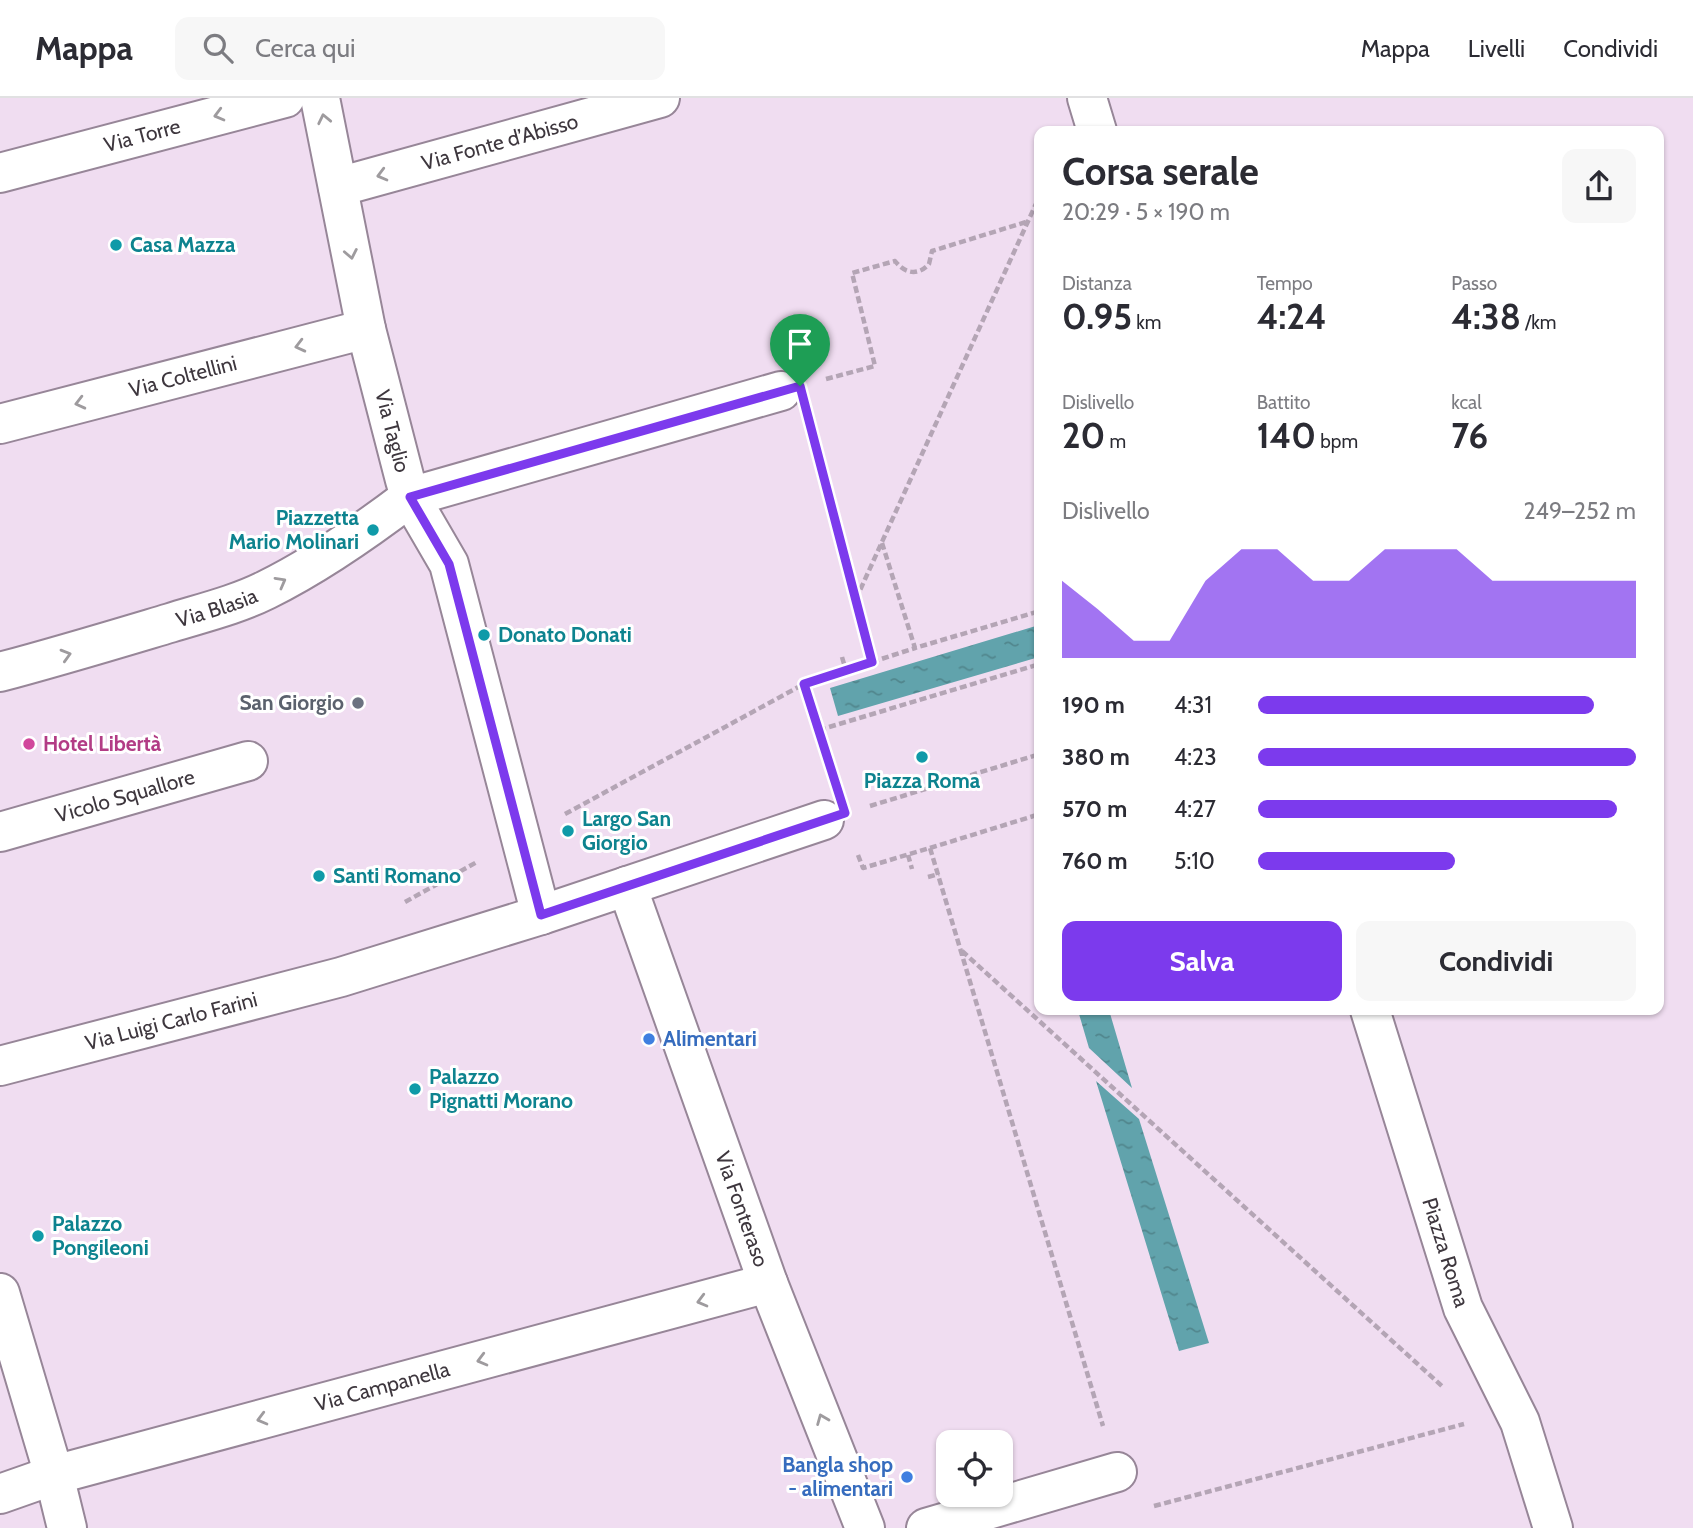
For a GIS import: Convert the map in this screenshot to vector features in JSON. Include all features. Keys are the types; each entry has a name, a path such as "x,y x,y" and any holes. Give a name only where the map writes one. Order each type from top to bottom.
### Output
{"street":[{"name":"Via Torre","path":"0,173 285,98"},
{"name":"Via Taglio","path":"320,98 366,329 410,497 449,564 541,915"},
{"name":"Via Fonte d’Abisso","path":"338,187 660,98"},
{"path":"1087,98 1095,126"},
{"name":"Via Coltellini","path":"0,424 366,329"},
{"path":"410,497 791,389"},
{"name":"Via Blasia","path":"0,672 74,653 255,595 306,568 367,530 410,497"},
{"name":"Vicolo Squallore","path":"0,832 248,761"},
{"path":"541,915 835,817"},
{"name":"Via Fonteraso","path":"627,886 768,1283 865,1528"},
{"name":"Via Luigi Carlo Farini","path":"0,1066 341,977 541,915"},
{"name":"Piazza Roma","path":"1372,1015 1463,1308 1520,1422 1553,1528"},
{"name":"Via Campanella","path":"0,1494 54,1475 768,1283"},
{"path":"0,1293 67,1528"},
{"path":"926,1528 1117,1472"}],"path":[{"path":"855,601 1034,207"},
{"path":"872,662 791,389 875,366 852,273 895,261 908,272 919,272 929,264 932,251 1026,222"},
{"path":"881,542 915,648"},
{"path":"404,902 804,684 1034,613"},
{"path":"842,657 846,671"},
{"path":"819,730 1034,666"},
{"path":"804,684 819,730 835,817 863,868 1034,816"},
{"path":"835,817 1034,756"},
{"path":"930,848 1129,1513 1466,1423"},
{"path":"908,855 912,869"},
{"path":"928,877 939,874"},
{"path":"961,950 1448,1391"}],"water":[{"path":"1034,627 1034,658 838,716 830,688"},
{"path":"1079,1015 1110,1015 1132,1088 1089,1048"},
{"path":"1096,1081 1139,1119 1209,1343 1179,1351"}],"place":[{"name":"Casa Mazza","path":"116,245"},
{"name":"Piazzetta Mario Molinari","path":"373,530"},
{"name":"Donato Donati","path":"484,635"},
{"name":"San Giorgio","path":"358,703"},
{"name":"Hotel Libertà","path":"29,744"},
{"name":"Piazza Roma","path":"922,757"},
{"name":"Largo San Giorgio","path":"568,831"},
{"name":"Santi Romano","path":"319,876"},
{"name":"Alimentari","path":"649,1039"},
{"name":"Palazzo Pignatti Morano","path":"415,1089"},
{"name":"Palazzo Pongileoni","path":"38,1236"},
{"name":"Bangla shop - alimentari","path":"907,1477"}],"route":[{"path":"800,386 872,662 804,684 845,813 541,915 449,564 410,497 800,386"}]}
